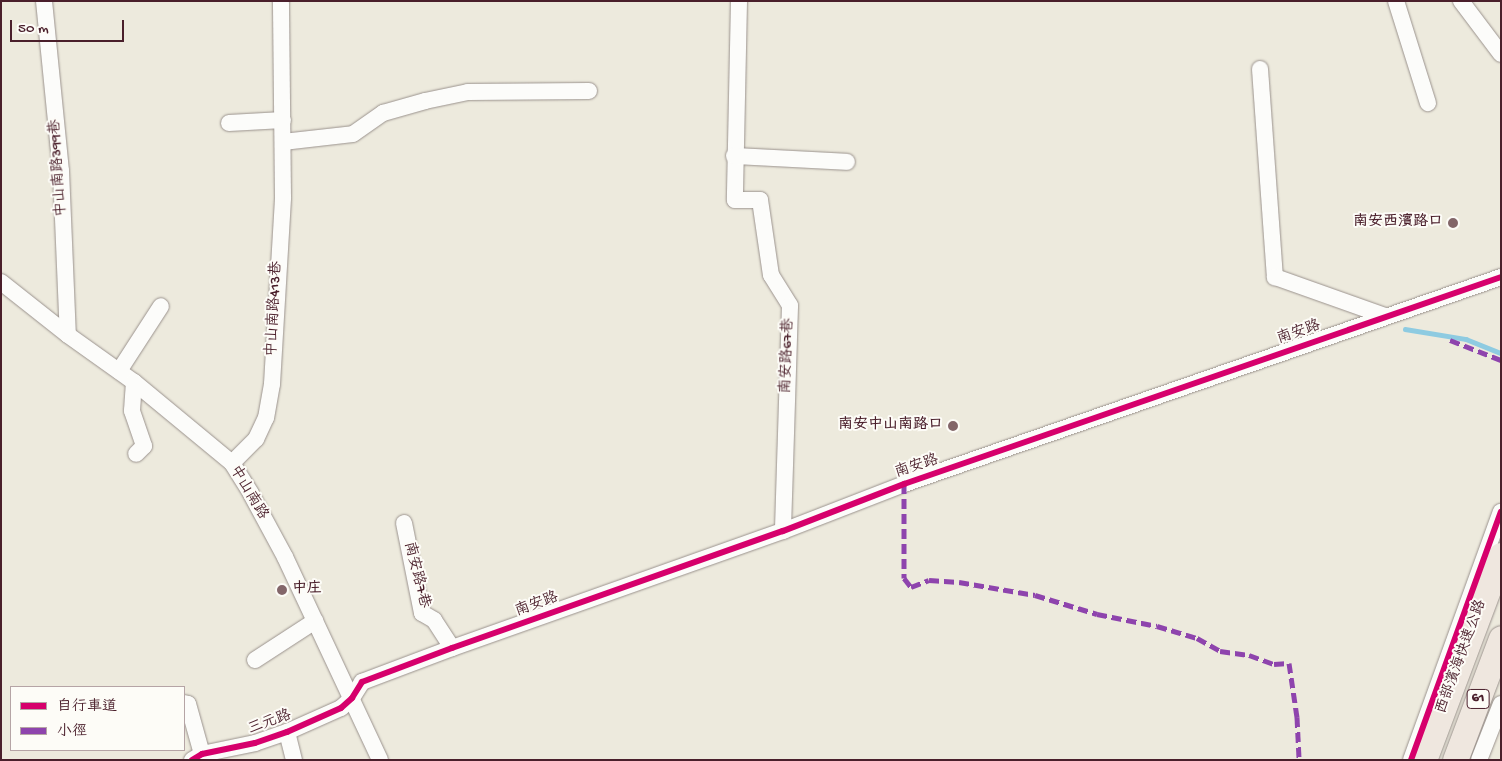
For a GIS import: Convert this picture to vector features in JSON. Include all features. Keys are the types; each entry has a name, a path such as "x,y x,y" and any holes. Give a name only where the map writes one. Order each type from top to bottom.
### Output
{"highway":[{"name":"西部濱海快速公路","path":"1424,760 1501,555"},
{"name":"西部濱海快速公路","path":"1455,760 1501,638"}],"street":[{"name":"中山南路399巷","path":"44,1 61,171 68,334"},
{"name":"中山南路413巷","path":"232,463 256,439 266,418 272,384 283,197 281,1"},
{"name":"南安路67巷","path":"739,1 734,156 735,200 760,200 771,275 790,306 783,531"},
{"path":"1396,1 1428,103"},
{"path":"1461,1 1501,54"},
{"path":"1260,69 1275,278 1385,316"},
{"path":"282,142 353,134 383,113 424,100 468,92 589,91"},
{"path":"228,123 283,120"},
{"path":"734,156 847,162"},
{"name":"南安路","path":"352,698 362,682 452,648 783,531 904,484 1501,277"},
{"name":"中山南路","path":"1,282 134,382 232,463 276,541 380,760"},
{"path":"119,371 162,306"},
{"path":"134,382 132,411 144,446 136,454"},
{"path":"1411,760 1501,512"},
{"name":"南安路7巷","path":"404,523 422,613 434,620 452,648"},
{"path":"255,660 315,620"},
{"name":"三元路","path":"197,757 255,743 287,732 341,708 352,698"},
{"path":"185,703 188,704 197,757"},
{"path":"1479,760 1501,704"},
{"path":"287,732 294,760"}],"waterway":[{"path":"1405,329 1466,339 1501,353"}],"marked path":[{"path":"1450,340 1501,360"},
{"path":"904,484 904,578 911,587 929,580 959,582 1035,595 1097,614 1157,626 1197,638 1220,651 1249,655 1274,664 1289,663 1297,717 1299,758"}],"cycle path":[{"path":"192,760 202,754 255,743 287,732 341,708 352,698 362,682 452,648 783,531 904,484 1501,277"},
{"path":"1411,760 1501,512"}],"place":[{"name":"南安西濱路口","path":"1453,223"},
{"name":"南安中山南路口","path":"953,426"},
{"name":"中庄","path":"282,590"}]}
